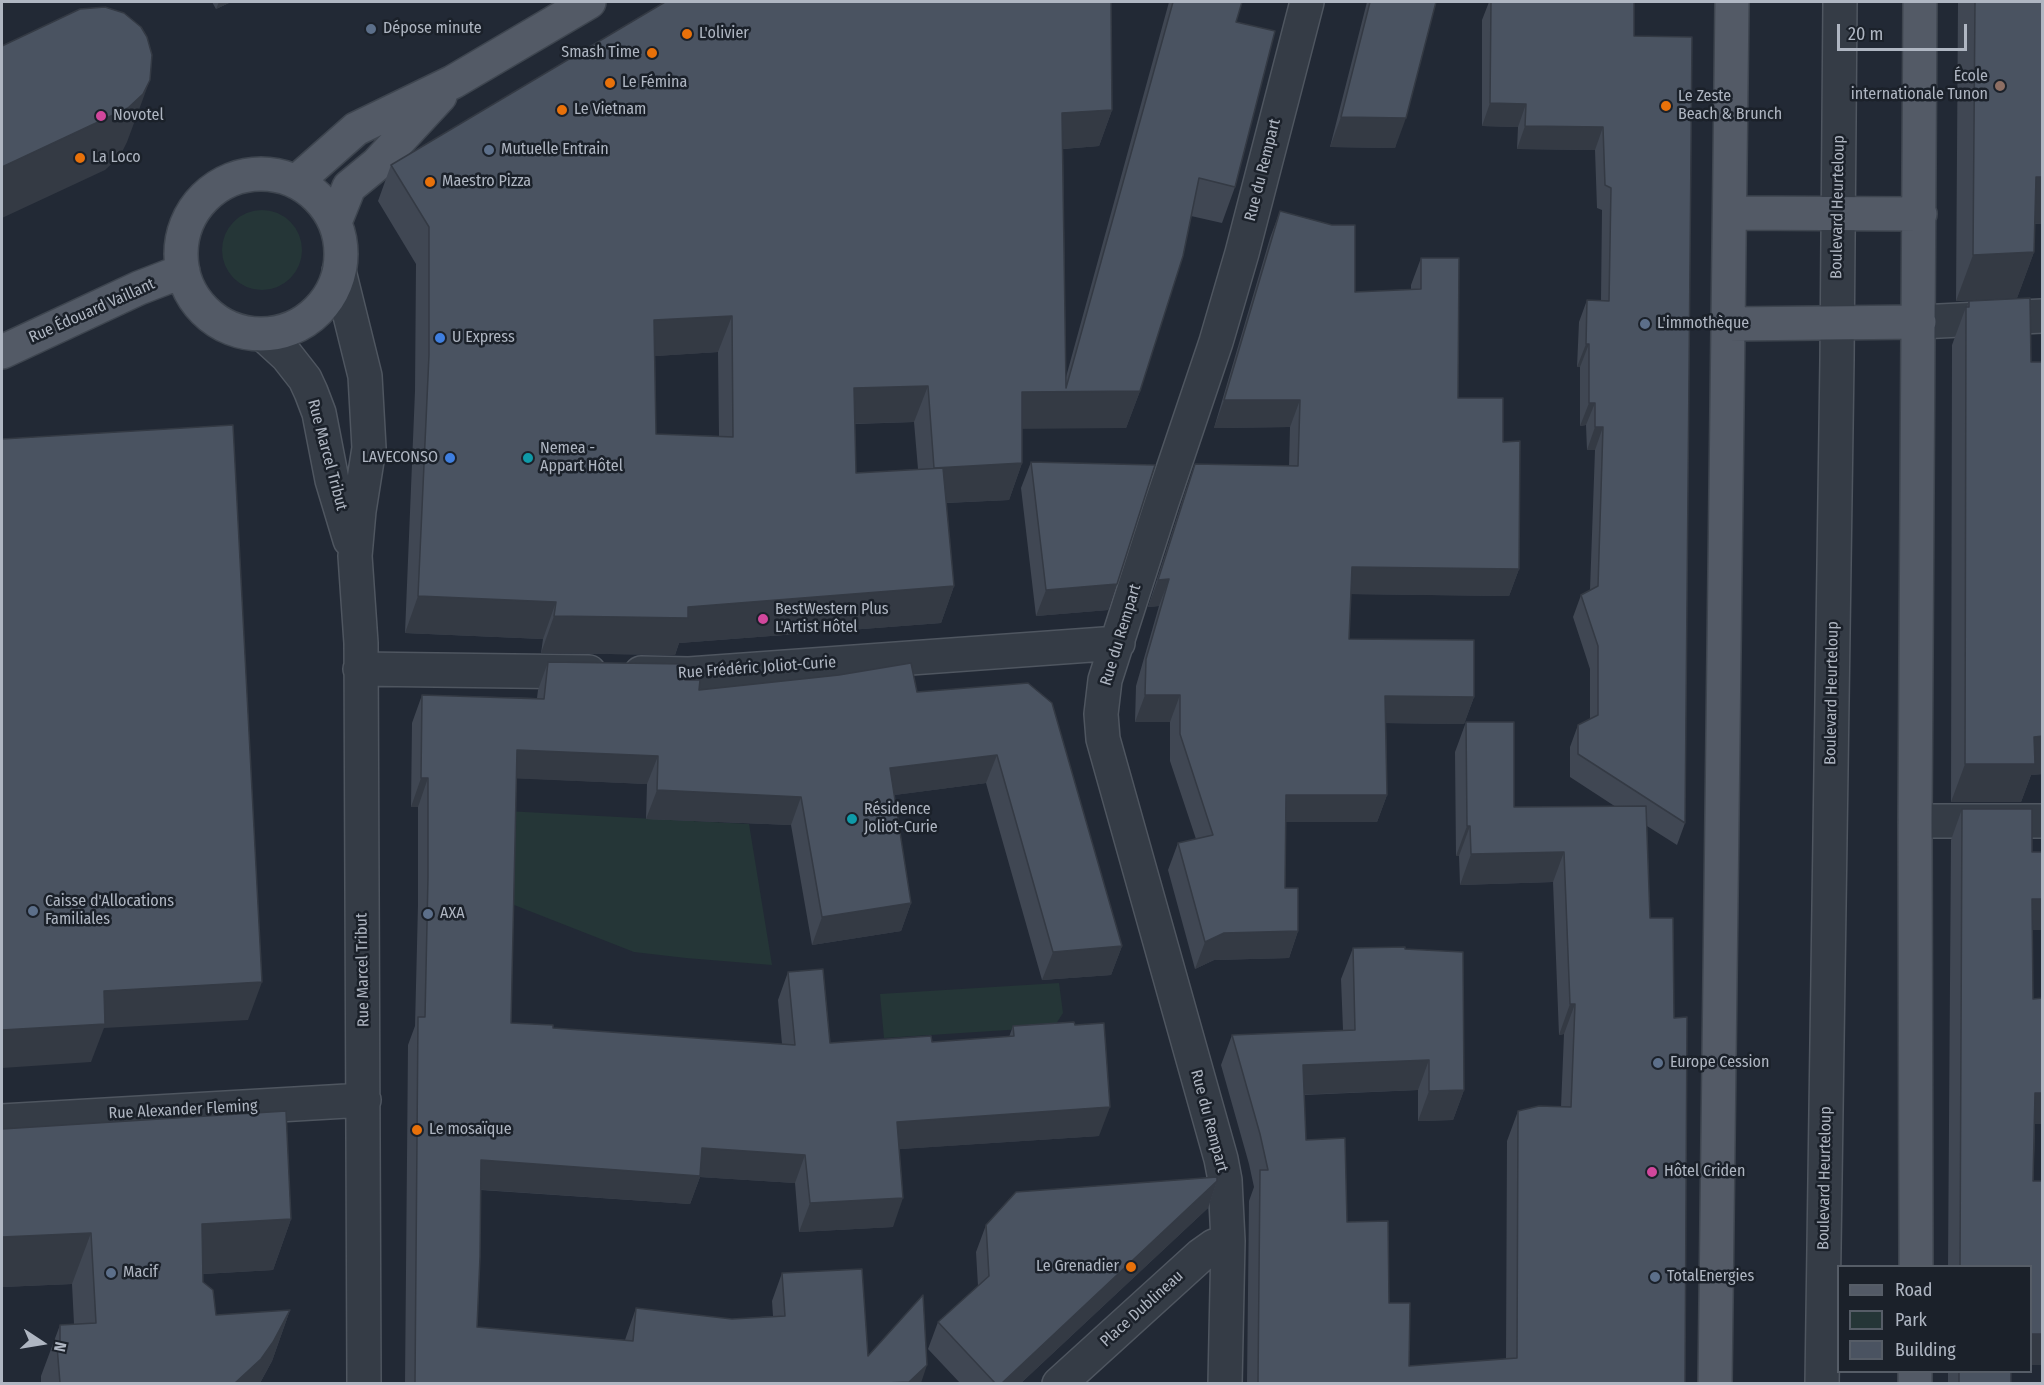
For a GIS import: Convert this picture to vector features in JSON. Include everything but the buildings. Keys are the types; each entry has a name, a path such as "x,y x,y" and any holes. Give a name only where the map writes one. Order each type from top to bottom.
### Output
{"main road":[{"path":"296,182 356,129 453,82 589,2"},
{"path":"1716,1383 1732,2"},
{"path":"1916,1265 1915,821 1920,2"},
{"path":"334,222 349,188 377,164 453,82"},
{"path":"260,174 278,176 296,182 312,192 325,205 334,222 341,246 339,271 330,294 314,314 291,329 264,335 236,331 211,317 193,296 183,271 182,243 191,217 208,195 224,183 260,174"},
{"path":"1730,213 1920,214"},
{"name":"Rue Édouard Vaillant","path":"2,352 139,288 183,271"},
{"path":"1728,324 1919,322"}],"street":[{"name":"Rue du Rempart","path":"1225,1383 1228,1241 1225,1180 1103,740 1101,714 1105,680 1216,342 1242,253 1307,2"},
{"name":"Boulevard Heurteloup","path":"1822,1383 1840,2"},
{"name":"Rue Marcel Tribut","path":"339,271 364,376 369,448 359,511 355,556 361,643 364,1383"},
{"path":"1919,322 2043,316"},
{"name":"Rue Marcel Tribut","path":"264,335 287,356 305,379 311,392 319,413 332,480 355,556"},
{"name":"Rue Frédéric Joliot-Curie","path":"360,669 689,674 1118,643"},
{"path":"1915,821 2043,821"},
{"name":"Rue Alexander Fleming","path":"2,1121 364,1100"},
{"name":"Place Dublineau","path":"1059,1383 1200,1256 1214,1246 1228,1241"}],"green space":[{"path":"254,210 270,210 291,221 302,242 302,258 291,279 270,290 254,290 240,284 228,272 222,258 222,242 228,228 240,216"},
{"path":"506,811 749,824 772,965 634,952 504,901"},
{"path":"1059,983 1063,1013 1054,1027 884,1038 880,994"}],"place":[{"name":"Dépose minute","path":"371,29"},
{"name":"L'olivier","path":"687,34"},
{"name":"Smash Time","path":"652,53"},
{"name":"Le Fémina","path":"610,83"},
{"name":"École internationale Tunon","path":"2000,86"},
{"name":"Le Zeste Beach & Brunch","path":"1666,106"},
{"name":"Le Vietnam","path":"562,110"},
{"name":"Novotel","path":"101,116"},
{"name":"Mutuelle Entrain","path":"489,150"},
{"name":"La Loco","path":"80,158"},
{"name":"Maestro Pizza","path":"430,182"},
{"name":"L'immothèque","path":"1645,324"},
{"name":"U Express","path":"440,338"},
{"name":"LAVECONSO","path":"450,458"},
{"name":"Nemea - Appart Hôtel","path":"528,458"},
{"name":"BestWestern Plus L'Artist Hôtel","path":"763,619"},
{"name":"Résidence Joliot-Curie","path":"852,819"},
{"name":"Caisse d'Allocations Familiales","path":"33,911"},
{"name":"AXA","path":"428,914"},
{"name":"Europe Cession","path":"1658,1063"},
{"name":"Le mosaïque","path":"417,1130"},
{"name":"Hôtel Criden","path":"1652,1172"},
{"name":"Le Grenadier","path":"1131,1267"},
{"name":"Macif","path":"111,1273"},
{"name":"TotalEnergies","path":"1655,1277"}]}
